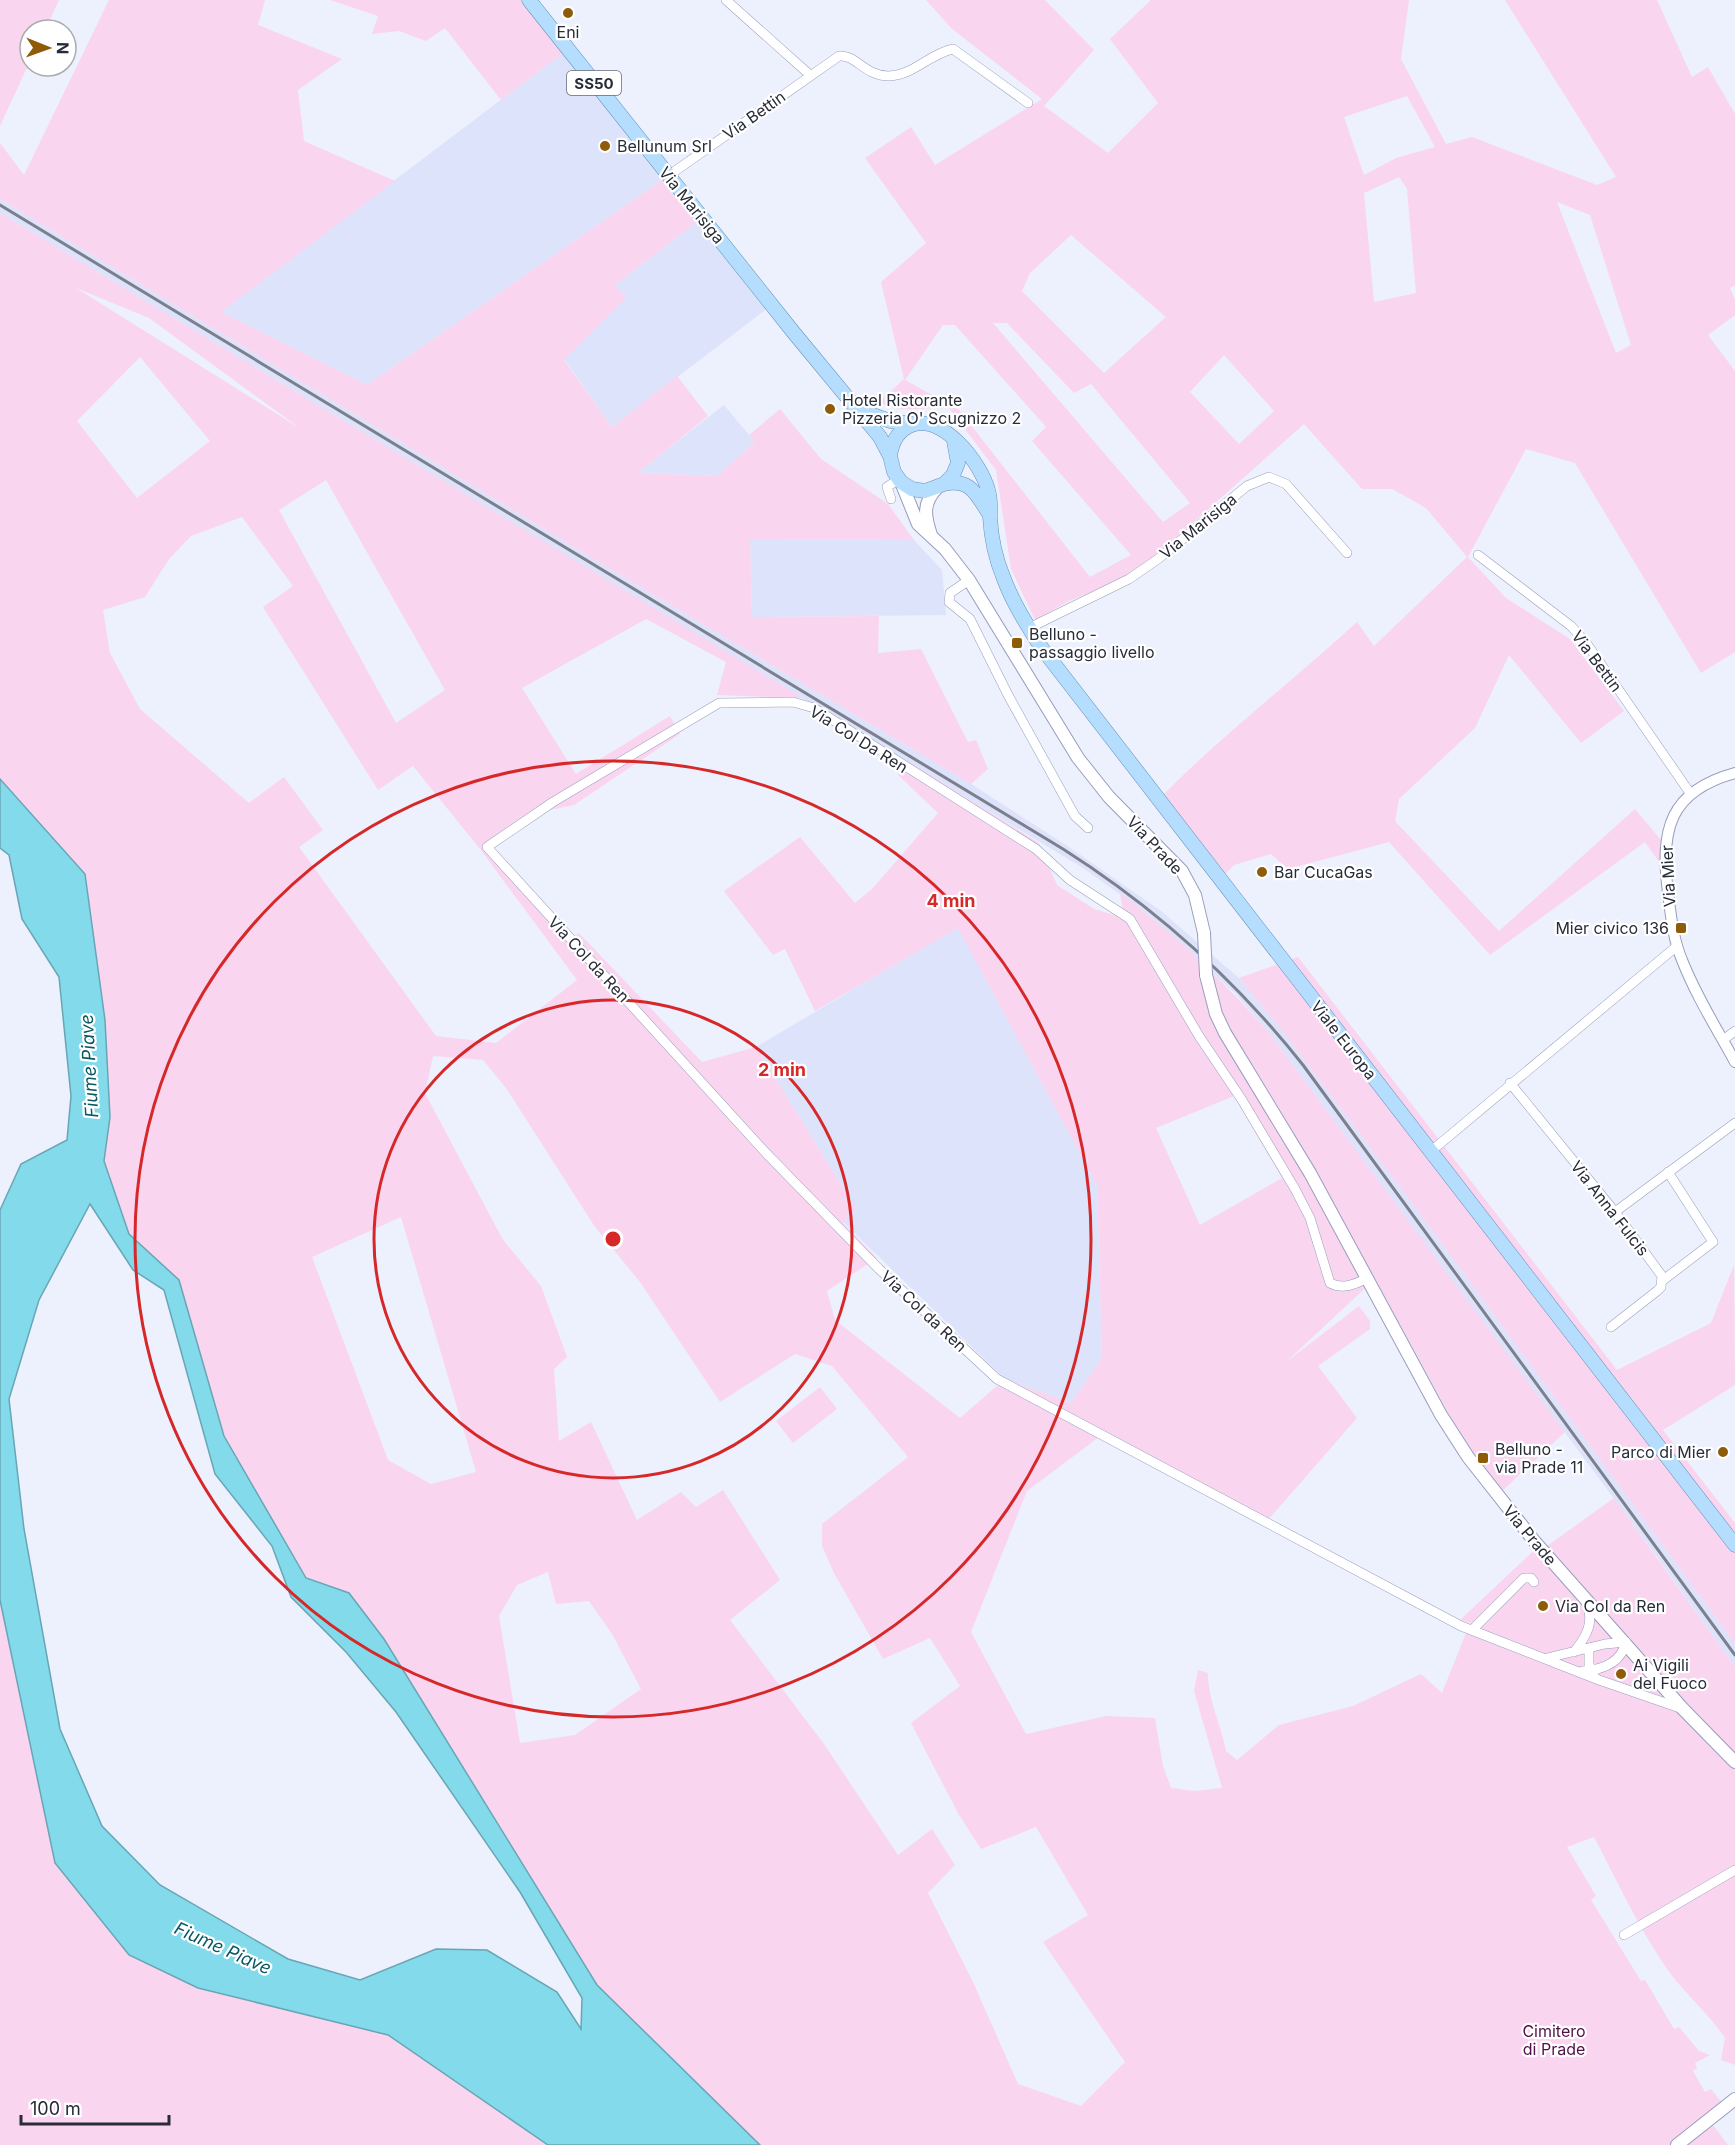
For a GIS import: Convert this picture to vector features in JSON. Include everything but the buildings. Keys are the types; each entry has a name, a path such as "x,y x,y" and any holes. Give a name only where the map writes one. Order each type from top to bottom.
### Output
{"main road":[{"name":"Via Marisiga","path":"529,0 857,409 864,421 886,445 900,481"},
{"path":"857,409 890,421 914,424 934,423 953,438 958,450 958,463 953,475 941,486 925,491 912,489 900,481"},
{"path":"890,456 896,437 914,424"},
{"name":"Viale Europa","path":"953,438 981,471 988,488 990,516 1003,578 1029,628 1430,1152 1735,1545"},
{"name":"Via Prade","path":"900,481 918,524 932,536 969,579 1085,768 1109,797 1182,872 1195,895 1204,933 1206,975 1216,1014 1225,1033 1368,1278 1457,1442 1488,1485 1584,1597 1683,1709 1735,1762"},
{"name":"Viale Europa","path":"941,486 954,482 967,485 976,492 990,516"},
{"name":"Via Prade","path":"932,536 926,520 926,505 929,496 941,486"},
{"path":"1677,2145 1735,2099"}],"street":[{"path":"726,0 810,75"},
{"name":"Via Bettin","path":"668,176 834,58 844,55 872,74 897,75 953,49 1028,103"},
{"name":"Via Marisiga","path":"1029,628 1129,579 1158,560 1247,486 1269,477 1286,484 1347,554"},
{"path":"891,499 887,487 900,481"},
{"name":"Via Bettin","path":"1478,555 1576,632 1690,793"},
{"path":"969,579 950,593 949,602 970,619 1008,695 1069,806 1075,816 1088,828"},
{"name":"Via Col Da Ren","path":"487,847 553,802 719,703 793,702 814,708 1036,849 1090,895 1130,919 1199,1036 1242,1100 1310,1218 1330,1283 1338,1288 1346,1287 1368,1278"},
{"name":"Via Mier","path":"1735,773 1714,780 1690,793 1674,813 1666,841 1665,874 1677,946 1688,975 1735,1062"},
{"name":"Via Col da Ren","path":"487,847 766,1153 879,1269 997,1379 1472,1630 1547,1658 1577,1672 1683,1709"},
{"path":"1430,1152 1677,946"},
{"path":"1723,1040 1735,1031"},
{"name":"Via Anna Fulcis","path":"1510,1083 1615,1212 1659,1270 1662,1281"},
{"path":"1615,1212 1735,1123"},
{"path":"1611,1327 1657,1292 1662,1281 1713,1242 1668,1172"},
{"path":"1472,1630 1524,1578 1531,1578 1534,1582"},
{"path":"1574,1652 1590,1628 1589,1609 1584,1597"},
{"path":"1547,1658 1626,1642"},
{"name":"Via Col da Ren","path":"1577,1672 1592,1671 1619,1658 1626,1642"},
{"path":"1589,1648 1592,1671 1599,1680"},
{"path":"1624,1935 1735,1870"}],"shaded area":[{"path":"567,50 668,176 367,385 220,312"},
{"path":"0,199 602,564 971,784 1069,847 1161,911 1239,978 1277,1024 1421,1215 1735,1644 1735,1667 1652,1550 1269,1033 1235,993 1150,916 1083,868 0,213"},
{"path":"702,218 772,305 612,427 564,359 626,298 615,285"},
{"path":"724,405 755,442 717,476 637,473"},
{"path":"750,539 914,540 942,570 946,615 752,617"},
{"path":"958,927 1097,1185 1102,1358 1071,1403 1005,1379 843,1222 856,1209 756,1047"}],"green space":[{"path":"0,0 59,0 51,18 18,18 18,78 22,78 0,126"},
{"path":"109,0 265,0 258,25 342,59 298,90 304,141 395,181 221,312 367,385 668,176 702,218 615,285 626,298 564,360 612,427 677,376 708,416 638,473 717,476 755,442 749,435 780,409 821,459 888,504 914,540 750,539 752,617 879,616 878,653 921,649 968,742 976,740 988,769 971,784 602,564 0,199 0,143 24,175 71,78 78,78 78,64"},
{"path":"330,0 529,0 567,50 501,100 445,28 426,41 399,31 372,34 378,16"},
{"path":"926,0 1045,0 1094,50 1044,106 1108,153 1158,103 1110,39 1151,0 1409,0 1401,59 1446,144 1472,137 1597,185 1616,177 1505,0 1657,0 1692,77 1708,67 1735,114 1735,285 1730,288 1735,300 1735,315 1708,335 1735,371 1735,652 1701,673 1575,463 1526,449 1468,557 1506,598 1570,639 1624,711 1581,743 1509,655 1475,728 1399,799 1395,821 1499,931 1635,809 1661,840 1670,877 1645,842 1490,955 1389,842 1288,869 1271,854 1234,865 1223,876 1162,796 1209,751 1357,622 1374,646 1467,557 1426,508 1392,489 1362,489 1304,424 1152,559 1124,579 1069,601 1035,620 1011,569 996,470 949,408 903,409 886,406 879,402 904,379 881,282 926,243 865,158 911,127 935,165 1042,99 951,28","holes":["1407,96 1435,147 1396,158 1364,175 1344,117","1399,177 1407,189 1416,293 1374,302 1364,193","1557,202 1590,215 1631,345 1616,353","1071,235 1166,317 1104,373 1022,291 1030,273","993,323 1007,323 1074,393 1091,384 1190,503 1163,522","943,325 955,325 1046,427 1032,441 1131,555 1090,577 959,410 905,380","1224,355 1274,411 1239,444 1190,392"]},
{"name":"Cimitero di Prade","path":"0,213 803,698 717,695 726,662 646,619 522,688 576,774 670,716 680,734 574,805 531,814 487,844 569,940 579,933 702,1062 756,1047 856,1209 843,1223 877,1258 827,1291 835,1320 960,1418 1005,1379 1071,1403 1102,1358 1097,1185 958,928 815,1011 785,949 773,955 724,891 800,837 855,903 872,889 938,813 898,775 908,761 1039,843 1057,885 1094,909 1124,918 1120,893 1141,909 1199,959 1269,1033 1565,1432 1500,1493 1455,1425 1375,1279 1286,1362 1359,1306 1370,1321 1370,1329 1318,1366 1357,1418 1268,1520 1099,1437 1027,1491 971,1632 1026,1734 1106,1716 1155,1718 1163,1766 1171,1788 1194,1791 1222,1788 1194,1691 1198,1670 1208,1673 1212,1703 1226,1751 1237,1760 1279,1725 1353,1706 1421,1674 1442,1693 1470,1623 1460,1620 1543,1542 1547,1546 1614,1498 1735,1667 1735,2065 1721,2060 1725,2038 1678,1983 1653,1948 1594,1837 1567,1847 1596,1896 1591,1900 1641,1981 1645,1980 1674,2029 1679,2027 1699,2051 1710,2055 1695,2063 1697,2068 1693,2071 1705,2092 1711,2089 1723,2104 1707,2117 1728,2145 760,2145 597,1985 384,1639 349,1593 306,1578 224,1436 179,1280 129,1234 104,1161 110,1117 24,805 0,779","holes":["76,288 149,318 301,429","140,357 210,441 137,498 77,421","326,480 445,690 396,723 279,510","242,517 293,586 263,607 378,790 413,766 480,849 577,980 496,1043 436,1036 299,847 323,830 284,777 249,803 140,709 110,653 103,610 145,597 169,559 191,536","433,1056 483,1060 506,1088 595,1227 640,1282 720,1402 795,1354 832,1366 908,1457 822,1524 822,1546 834,1573 883,1659 930,1638 960,1686 911,1723 959,1815 981,1849 1036,1827 1088,1915 1043,1942 1125,2062 1081,2106 1018,2084 973,1982 928,1893 955,1865 932,1829 898,1855 824,1744 730,1620 780,1580 723,1490 696,1507 681,1492 637,1520 591,1422 559,1441 554,1369 567,1357 541,1286 503,1240 425,1093","1234,1096 1282,1178 1200,1225 1156,1128","401,1217 476,1472 431,1484 388,1460 312,1257","548,1572 556,1604 589,1601 612,1634 641,1689 575,1735 520,1743 499,1616 517,1585"]},
{"path":"1298,957 1617,1370 1711,1323 1734,1265 1735,1385 1663,1430 1735,1523 1735,1644 1421,1215 1277,1024 1239,978"},
{"path":"820,1387 837,1409 793,1443 776,1421"},
{"path":"0,1600 55,1863 198,1988 388,2035 548,2145 0,2145"}],"water":[{"name":"Fiume Piave","path":"0,779 85,874 105,1020 110,1117 104,1161 129,1234 179,1280 224,1436 306,1578 349,1593 384,1639 597,1985 760,2145 548,2145 388,2035 198,1988 129,1955 55,1863 0,1600 0,1210 21,1164 67,1140 71,1096 59,977 22,919 9,855 0,848","holes":["90,1204 133,1270 164,1290 215,1474 272,1546 291,1597 346,1652 396,1712 520,1892 582,1998 581,2029 557,1992 487,1950 436,1949 360,1980 288,1959 160,1885 102,1826 60,1729 24,1529 9,1399 39,1300"]}],"railway":[{"path":"0,205 1063,849 1162,920 1221,974 1277,1033 1303,1065 1735,1655"}],"place":[{"name":"Eni","path":"568,13"},
{"name":"Bellunum Srl","path":"605,146"},
{"name":"Hotel Ristorante Pizzeria O' Scugnizzo 2","path":"830,409"},
{"name":"Belluno - passaggio livello","path":"1017,643"},
{"name":"Bar CucaGas","path":"1262,872"},
{"name":"Mier civico 136","path":"1681,928"},
{"name":"Parco di Mier","path":"1723,1452"},
{"name":"Belluno - via Prade 11","path":"1483,1458"},
{"name":"Via Col da Ren","path":"1543,1606"},
{"name":"Ai Vigili del Fuoco","path":"1621,1674"}]}
